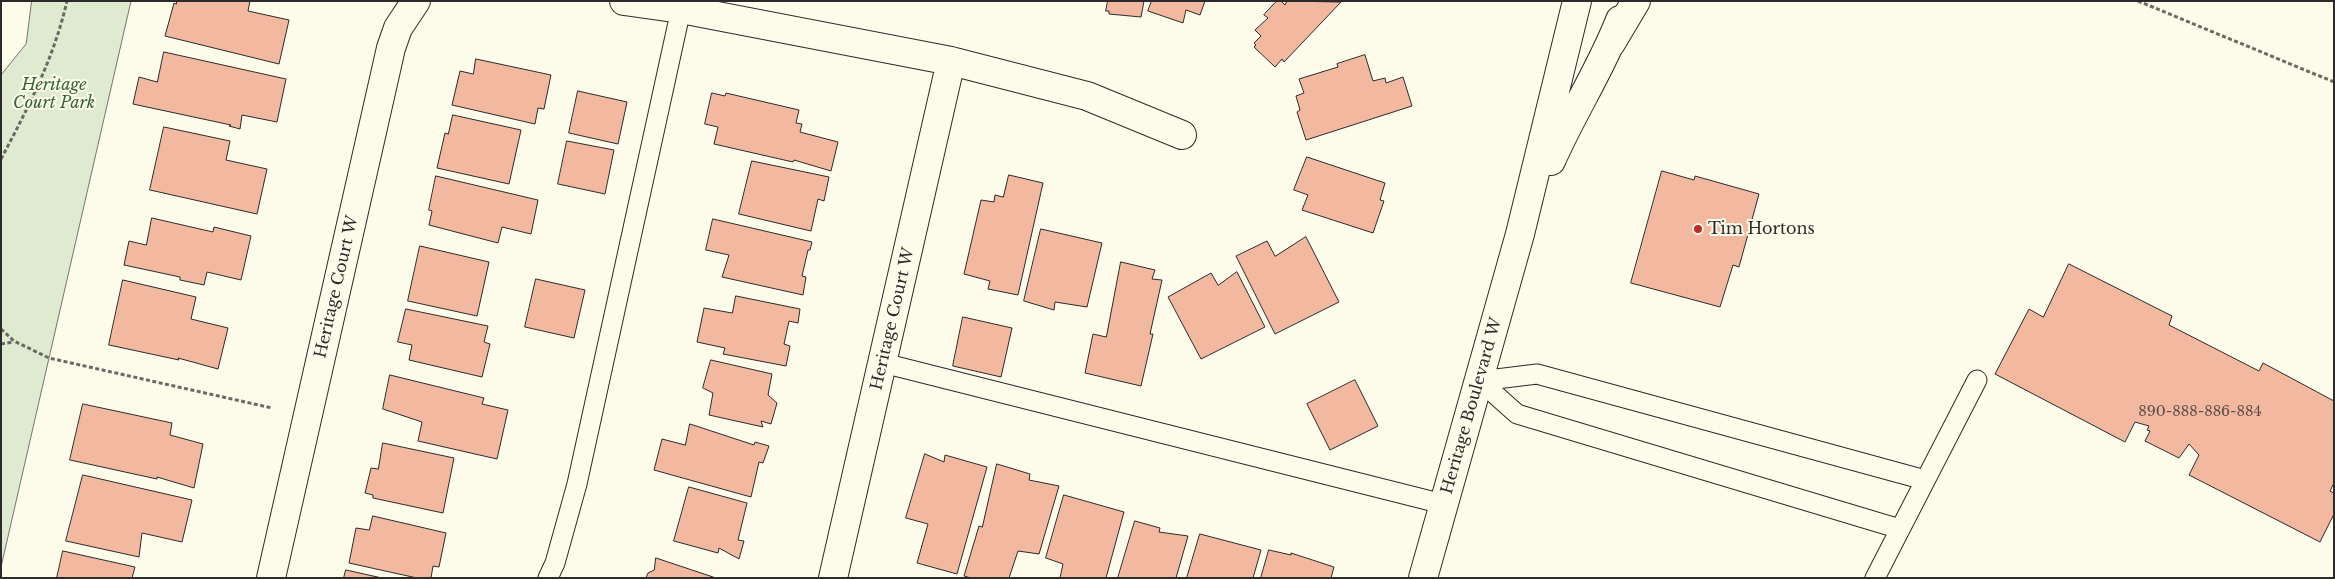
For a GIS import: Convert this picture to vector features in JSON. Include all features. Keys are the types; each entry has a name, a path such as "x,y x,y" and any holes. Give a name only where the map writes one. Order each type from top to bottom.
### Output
{"street":[{"name":"Heritage Court W","path":"271,578 391,48 398,28 416,1"},
{"path":"624,1 681,9 951,60 1087,96 1182,135"},
{"name":"Heritage Boulevard W","path":"1423,578 1520,234 1577,1"},
{"path":"1611,43 1613,1"},
{"name":"Heritage Boulevard W","path":"1520,234 1564,132 1611,43 1627,1"},
{"path":"1611,43 1636,1"},
{"name":"Heritage Court W","path":"833,578 951,60"}],"lane":[{"path":"548,578 555,563 577,484 681,9"},
{"path":"883,363 1443,504"},
{"path":"1480,381 1537,374 1925,480"},
{"path":"1874,578 1977,380"},
{"path":"1480,381 1517,414 1900,529"}],"path":[{"path":"1,160 47,68 67,1"},
{"path":"2138,1 2334,82"},
{"path":"1,329 14,342 49,358 307,416"},
{"path":"1,344 14,342"}],"green space":[{"name":"Heritage Court Park","path":"32,1 131,1 1,567 1,75 26,44"}],"building":[{"path":"177,1 250,1 248,11 289,20 279,64 165,36 174,3 176,4"},
{"path":"1108,1 1144,1 1141,17 1109,14 1109,11 1106,11"},
{"path":"1152,1 1205,1 1200,15 1186,10 1183,23 1148,11"},
{"path":"1277,1 1281,1 1285,5 1287,1 1341,2 1284,62 1282,59 1275,67 1254,47 1256,45 1254,43 1261,36 1255,30 1268,18 1264,15"},
{"path":"164,52 286,79 277,122 242,115 240,129 229,126 231,125 133,104 139,77 157,82"},
{"path":"1365,55 1373,81 1385,78 1386,83 1403,77 1412,106 1306,140 1297,112 1300,110 1296,96 1304,93 1299,79 1338,67 1337,64"},
{"path":"476,59 551,75 544,109 538,108 535,124 452,105 460,71 473,74"},
{"path":"578,91 627,102 618,144 569,133"},
{"path":"712,93 725,96 726,93 799,110 796,123 802,124 800,132 838,142 831,171 794,160 793,162 714,144 718,127 705,124"},
{"path":"453,115 521,130 509,184 437,168 445,133 448,134"},
{"path":"164,127 230,141 226,160 267,169 257,214 150,190"},
{"path":"567,141 614,150 605,194 558,184"},
{"path":"1307,157 1385,183 1380,200 1384,201 1373,233 1302,210 1308,195 1294,190"},
{"path":"752,161 829,177 824,201 818,199 811,231 739,214"},
{"name":"Tim Hortons","path":"1662,171 1694,180 1695,176 1759,194 1739,267 1733,265 1720,307 1631,283"},
{"path":"1009,175 1043,183 1018,295 988,289 990,281 964,274 981,200 994,202 995,195 1003,197"},
{"path":"436,176 538,200 531,234 502,227 498,243 429,225 432,211 429,210"},
{"path":"152,218 213,232 214,227 251,236 241,280 207,272 204,285 180,280 180,277 124,265 129,241 146,245"},
{"path":"713,219 812,242 810,250 808,250 802,276 806,277 803,295 722,277 729,255 706,250"},
{"path":"1041,229 1102,243 1087,307 1055,302 1054,310 1024,301"},
{"path":"1306,237 1339,302 1275,334 1236,256 1267,241 1275,256"},
{"path":"420,246 489,262 477,316 408,301"},
{"path":"1121,262 1155,270 1152,279 1162,280 1150,334 1153,334 1141,386 1085,373 1093,334 1106,337"},
{"path":"2069,264 2172,316 2169,325 2259,371 2263,363 2334,401 2334,483 2330,491 2334,493 2334,514 2320,542 2189,475 2199,455 2189,444 2179,458 2145,441 2150,431 2147,430 2149,426 2135,422 2125,442 1995,374 2029,309 2043,317"},
{"path":"1237,272 1265,327 1201,359 1168,297 1211,273 1218,285"},
{"path":"536,279 585,290 574,338 525,327"},
{"path":"123,280 196,297 191,319 228,328 218,369 178,358 179,360 109,345"},
{"path":"736,296 800,309 798,323 789,321 784,344 790,346 786,366 723,354 725,348 697,342 704,308 732,313"},
{"path":"406,309 488,326 484,342 490,344 482,377 409,360 412,345 398,342"},
{"path":"963,317 1012,328 1001,377 953,366"},
{"path":"711,360 772,374 768,395 777,403 771,424 761,421 763,427 709,415 713,393 703,388"},
{"path":"390,375 484,398 482,404 508,410 497,459 418,441 422,422 383,409"},
{"path":"1355,380 1378,426 1330,450 1307,404"},
{"path":"83,404 172,423 170,435 203,444 194,488 157,477 157,479 70,460"},
{"path":"690,424 754,445 755,442 769,446 763,463 759,462 751,497 654,470 662,439 685,445"},
{"path":"383,443 454,458 443,513 373,498 373,495 365,493 371,468 378,469"},
{"path":"925,454 944,462 945,455 987,467 957,574 917,563 928,524 906,518"},
{"path":"997,464 1030,474 1029,480 1059,486 1039,554 1018,551 1009,578 971,578 964,576 979,526 982,527"},
{"path":"83,475 192,500 182,542 142,533 139,557 66,541"},
{"path":"689,487 747,503 738,540 744,541 739,559 719,548 718,553 674,541"},
{"path":"1064,495 1124,512 1106,578 1060,578 1063,564 1046,558"},
{"path":"373,516 446,533 439,567 433,566 431,578 417,578 349,563 356,528 369,530"},
{"path":"1135,521 1160,528 1159,532 1188,536 1176,578 1118,578"},
{"path":"1200,534 1261,550 1253,578 1187,578"},
{"path":"1269,550 1291,555 1291,553 1334,567 1331,578 1261,578"},
{"path":"63,551 135,567 132,578 57,578"},
{"path":"656,558 716,578 646,578 648,573 654,570"},
{"path":"346,570 382,578 344,578"}],"place":[{"name":"Tim Hortons","path":"1698,229"}]}
